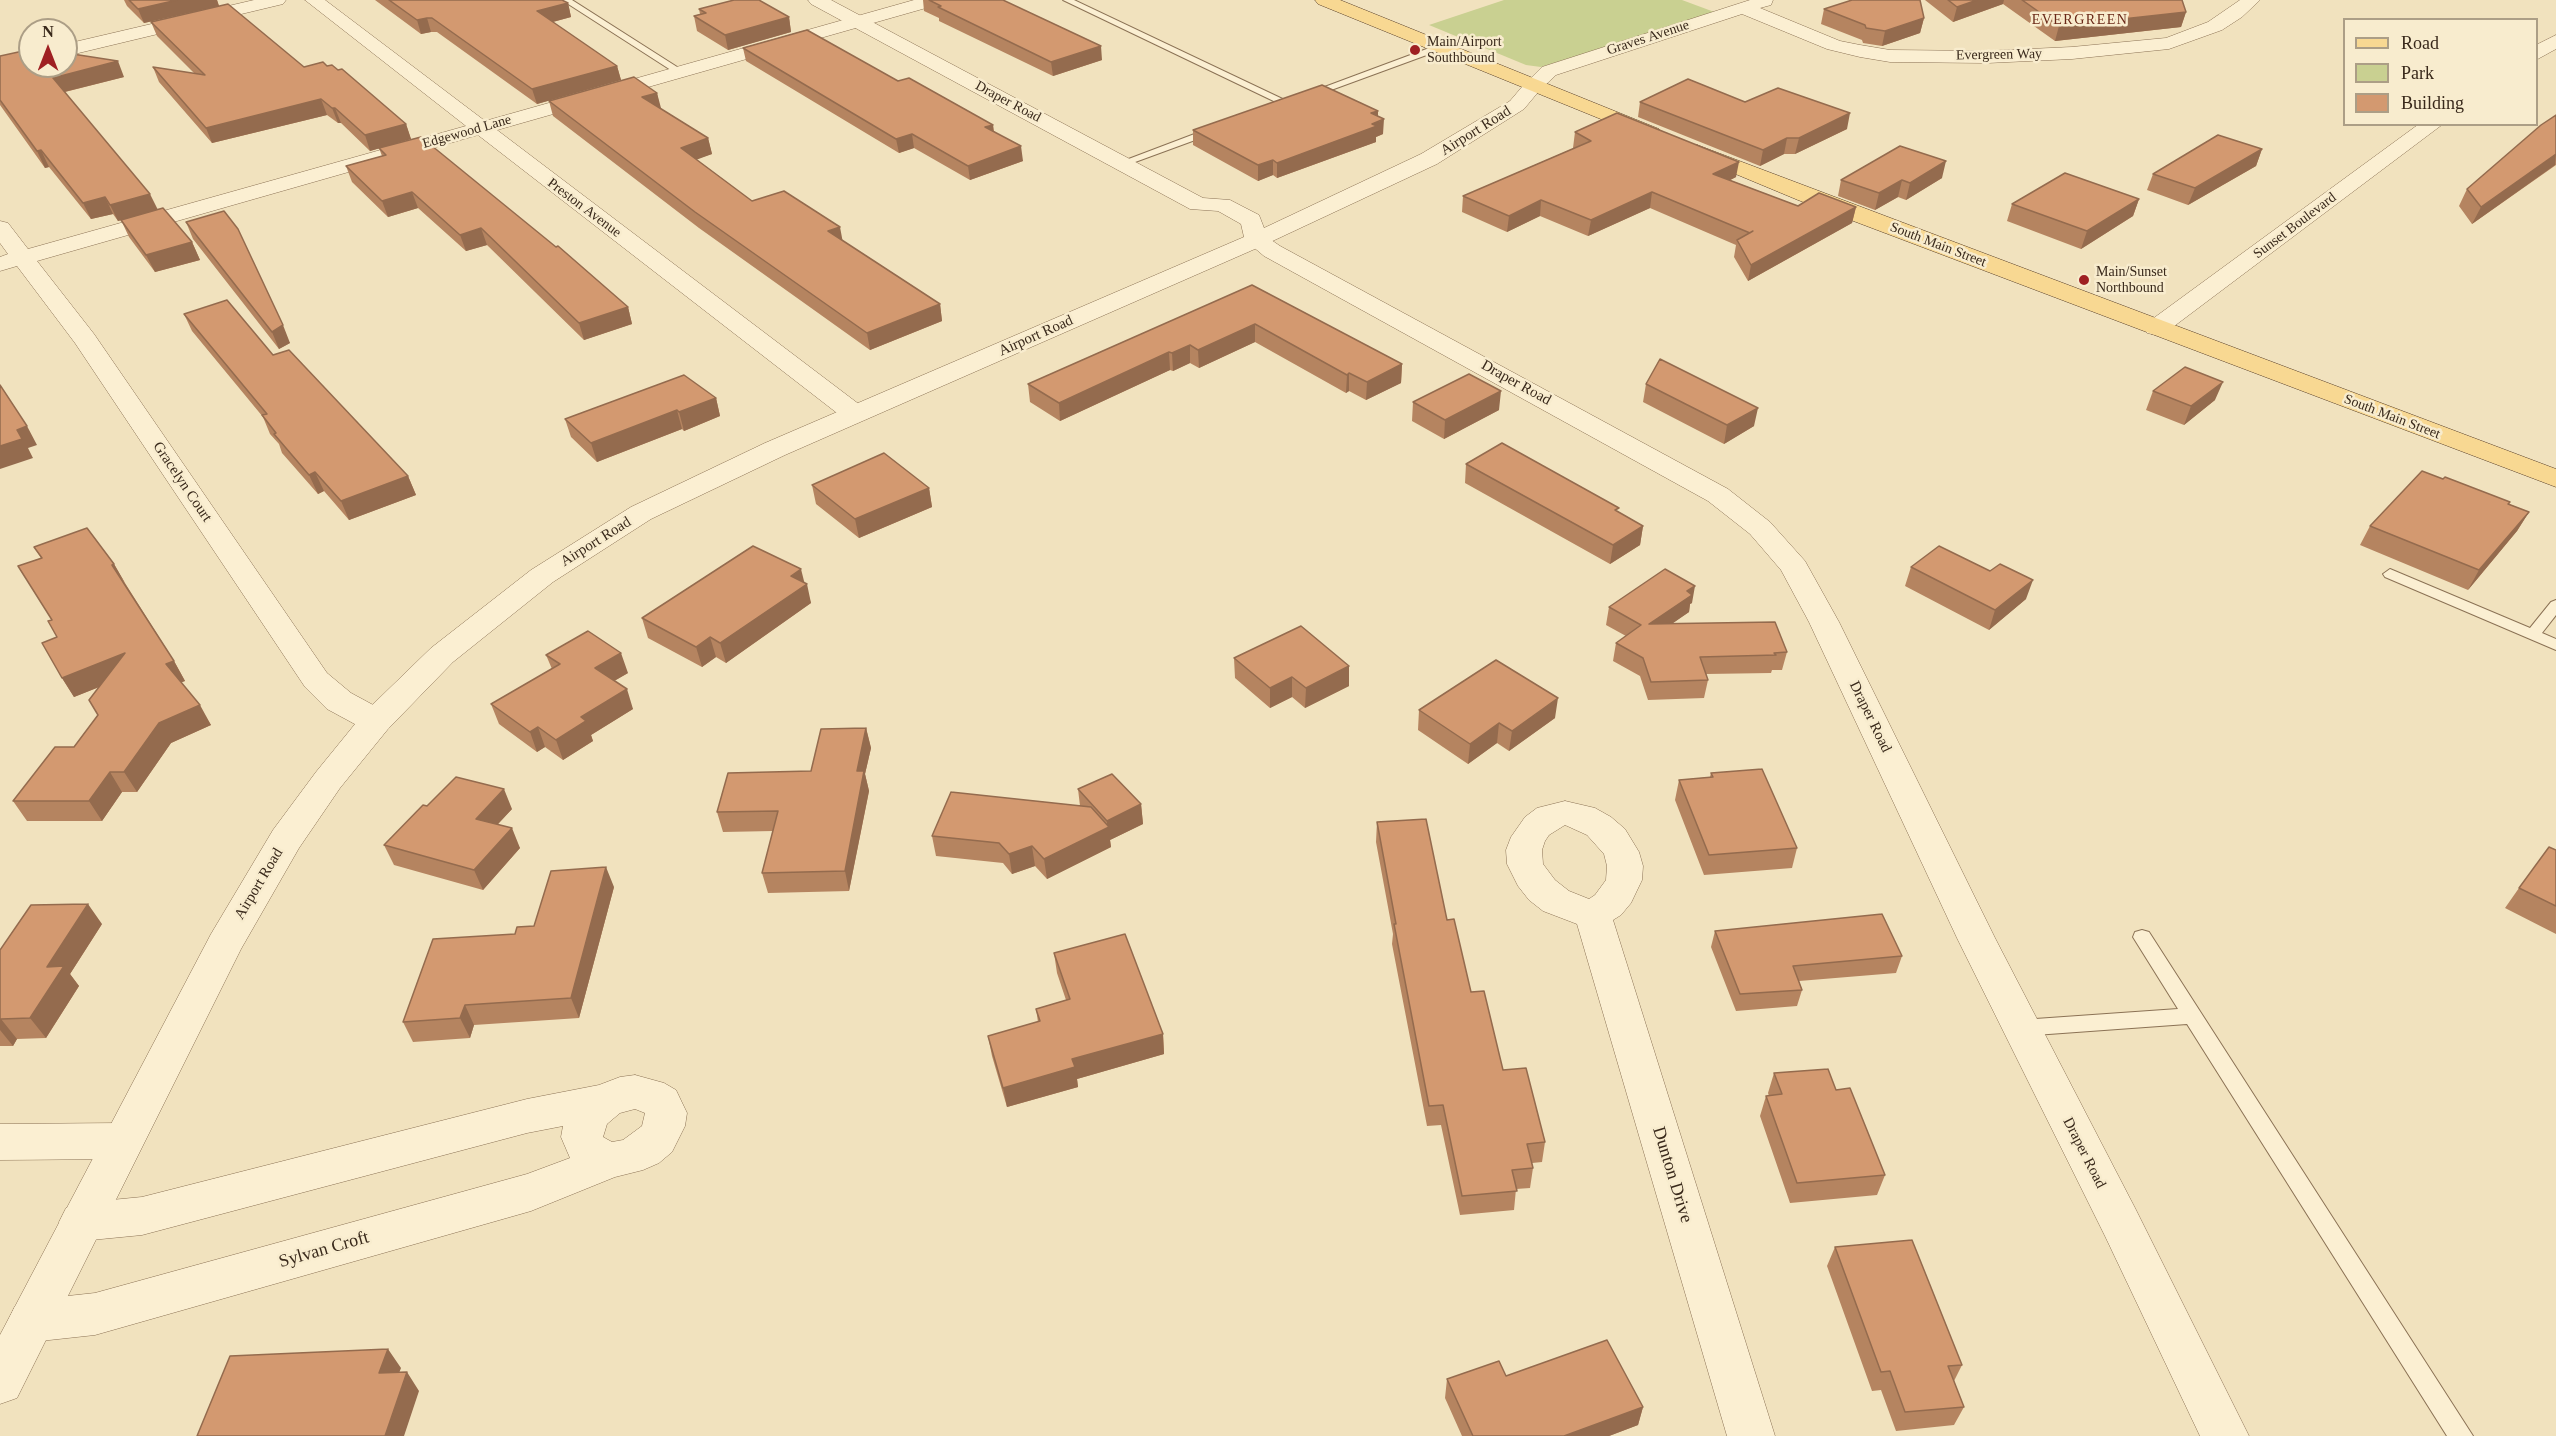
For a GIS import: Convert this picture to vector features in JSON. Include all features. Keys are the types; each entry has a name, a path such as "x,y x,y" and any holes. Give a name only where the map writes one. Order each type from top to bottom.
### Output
{"main road":[{"name":"South Main Street","path":"1324,0 1677,143 2556,479"}],"street":[{"path":"78,47 277,0"},
{"name":"Preston Avenue","path":"314,0 855,414"},
{"name":"Draper Road","path":"817,0 1198,204 1198,215 1228,232 1256,240 1272,251 1653,458 1718,495 1760,528 1794,567 1824,622 2020,1028 2120,1222 2225,1436"},
{"name":"Edgewood Lane","path":"11,261 934,0"},
{"name":"Graves Avenue","path":"1534,85 1549,71 1768,0"},
{"name":"Evergreen Way","path":"1743,8 1834,45 1860,51 1890,56 1987,57 2072,53 2169,43 2216,26 2251,0"},
{"path":"2538,53 2556,41"},
{"name":"Airport Road","path":"0,1382 224,944 280,849 328,780 376,721 408,687 473,628 542,576 641,513 855,414 1256,240 1429,159 1517,105 1534,85"},
{"name":"Sunset Boulevard","path":"2156,328 2430,126"},
{"name":"Gracelyn Court","path":"0,228 11,261 85,339 316,680 339,701 376,721"},
{"name":"Dunton Drive","path":"1593,914 1751,1436"},
{"name":"Sylvan Croft","path":"31,1321 106,1311 531,1192 644,1150 657,1139 664,1126 666,1113 661,1102 650,1095 635,1092 620,1094 604,1101 527,1116 142,1216 81,1222"},
{"path":"604,1101 584,1124 582,1137 587,1149 597,1156 612,1160"},
{"path":"0,1142 123,1141"}],"lane":[{"path":"566,0 680,72"},
{"path":"1067,0 1286,103"},
{"path":"1275,107 1440,47"},
{"path":"1123,163 1219,127"},
{"path":"2390,574 2556,645"},
{"path":"2533,635 2556,605"},
{"path":"2142,937 2461,1436"},
{"path":"2020,1028 2192,1016"}],"green space":[{"path":"1504,0 1682,0 1717,13 1541,67 1526,65 1429,25"}],"building":[{"path":"129,0 177,0 138,9"},
{"path":"389,0 562,0 568,3 537,11 617,66 532,89 432,18 417,20"},
{"path":"734,0 759,0 789,17 725,35 694,16 706,13 699,9"},
{"path":"929,0 1003,0 1101,46 1051,62 938,7 941,6"},
{"path":"1852,0 1920,0 1924,18 1885,31 1866,28 1865,25 1824,9"},
{"path":"1948,0 1977,0 1957,7"},
{"path":"2022,0 2182,0 2186,12 2059,26"},
{"path":"228,4 304,67 323,62 327,66 332,65 338,70 342,69 406,124 365,135 335,108 321,99 206,128 153,67 205,75 151,22"},
{"path":"807,30 898,81 909,78 993,125 985,127 1021,146 968,166 912,134 896,139 743,48"},
{"path":"18,52 18,78 53,78 150,194 110,205 105,197 83,203 41,150 37,151 0,100 0,56"},
{"path":"78,55 118,61 78,71"},
{"path":"634,77 657,93 642,97 708,138 681,148 752,201 784,191 840,227 828,231 940,304 867,333 695,212 549,101"},
{"path":"1688,79 1745,102 1778,88 1850,113 1799,138 1787,138 1763,150 1640,102"},
{"path":"1322,85 1378,111 1371,113 1384,119 1372,124 1377,126 1277,163 1273,160 1258,165 1193,130"},
{"path":"1617,113 1739,162 1713,174 1798,206 1819,193 1856,207 1751,265 1737,240 1750,233 1652,192 1591,220 1541,200 1509,216 1463,196 1591,141 1575,132"},
{"path":"2556,115 2556,154 2481,207 2467,189 2541,125"},
{"path":"2218,135 2262,149 2195,188 2153,174"},
{"path":"421,137 556,247 558,246 628,307 579,323 481,228 460,235 412,192 382,201 346,166 386,155 379,148"},
{"path":"1900,146 1946,161 1910,183 1902,180 1879,193 1841,180"},
{"path":"2065,173 2139,199 2087,231 2012,204"},
{"path":"163,208 192,242 146,255 121,220"},
{"path":"224,211 238,229 283,325 272,332 186,222"},
{"path":"1252,285 1402,364 1367,382 1349,373 1347,375 1255,324 1198,350 1190,345 1172,353 1169,352 1059,403 1028,384"},
{"path":"227,300 273,355 289,350 408,476 341,501 315,472 309,475 274,434 276,433 262,415 267,414 184,314"},
{"path":"1660,359 1758,408 1727,425 1646,384"},
{"path":"2185,367 2223,382 2191,406 2153,391"},
{"path":"1469,374 1501,391 1445,420 1413,402"},
{"path":"684,375 716,398 679,412 677,410 591,443 565,419"},
{"path":"0,385 27,426 17,430 22,439 0,446"},
{"path":"1502,443 1619,508 1615,510 1643,526 1613,545 1466,464"},
{"path":"884,453 929,488 855,519 812,485"},
{"path":"2422,471 2443,479 2445,477 2510,502 2508,504 2529,512 2479,570 2370,526"},
{"path":"87,528 114,564 112,565 174,661 166,664 200,705 159,723 124,772 110,772 89,801 13,801 55,747 74,747 98,715 89,700 125,653 62,678 42,643 57,637 48,621 52,620 18,566 42,558 34,547"},
{"path":"753,546 801,569 791,576 807,584 720,643 710,637 696,647 642,618"},
{"path":"1939,546 1990,571 2000,564 2033,580 1995,610 1911,567"},
{"path":"1665,569 1695,586 1687,591 1692,595 1649,624 1775,622 1787,652 1774,653 1776,655 1700,657 1708,680 1651,682 1643,658 1616,643 1641,625 1609,607"},
{"path":"1301,626 1349,666 1306,688 1292,677 1270,688 1234,658"},
{"path":"588,631 621,653 595,668 627,689 581,717 586,721 556,740 538,727 530,732 491,704 560,664 546,655"},
{"path":"1496,660 1558,698 1512,731 1499,723 1470,744 1419,710"},
{"path":"866,728 857,771 864,771 845,871 762,873 778,811 717,812 728,773 811,771 821,729"},
{"path":"1762,769 1797,848 1709,855 1679,780 1713,777 1711,773"},
{"path":"1112,774 1141,804 1107,821 1078,789"},
{"path":"456,777 504,789 476,819 512,828 474,870 384,845 423,805 427,806"},
{"path":"951,792 1091,807 1109,827 1044,859 1032,846 1009,854 999,843 932,836"},
{"path":"1426,819 1447,920 1454,919 1471,992 1484,991 1503,1070 1526,1068 1545,1142 1527,1144 1533,1168 1512,1170 1517,1191 1462,1196 1443,1105 1429,1106 1377,822"},
{"path":"2549,847 2556,850 2556,906 2519,888"},
{"path":"606,867 571,998 465,1005 460,1018 403,1022 433,939 515,934 517,927 534,926 551,871"},
{"path":"88,904 47,967 64,966 30,1018 1,1019 0,1021 0,950 31,905"},
{"path":"1882,914 1902,956 1793,966 1802,990 1740,994 1715,931"},
{"path":"1125,934 1163,1034 1072,1059 1075,1067 1003,1088 988,1036 1040,1021 1036,1009 1070,999 1054,953"},
{"path":"1828,1069 1836,1090 1850,1088 1885,1175 1797,1183 1766,1096 1782,1094 1774,1073"},
{"path":"1912,1240 1962,1365 1948,1366 1964,1407 1905,1412 1890,1371 1881,1372 1835,1247"},
{"path":"1607,1340 1643,1407 1564,1436 1473,1436 1447,1379 1499,1361 1506,1376"},
{"path":"388,1349 379,1373 407,1372 385,1436 197,1436 230,1356"}],"place":[{"name":"Main/Airport Southbound","path":"1415,50"},
{"name":"Main/Sunset Northbound","path":"2084,280"}],"district":[{"name":"EVERGREEN","path":"2080,20"}]}
